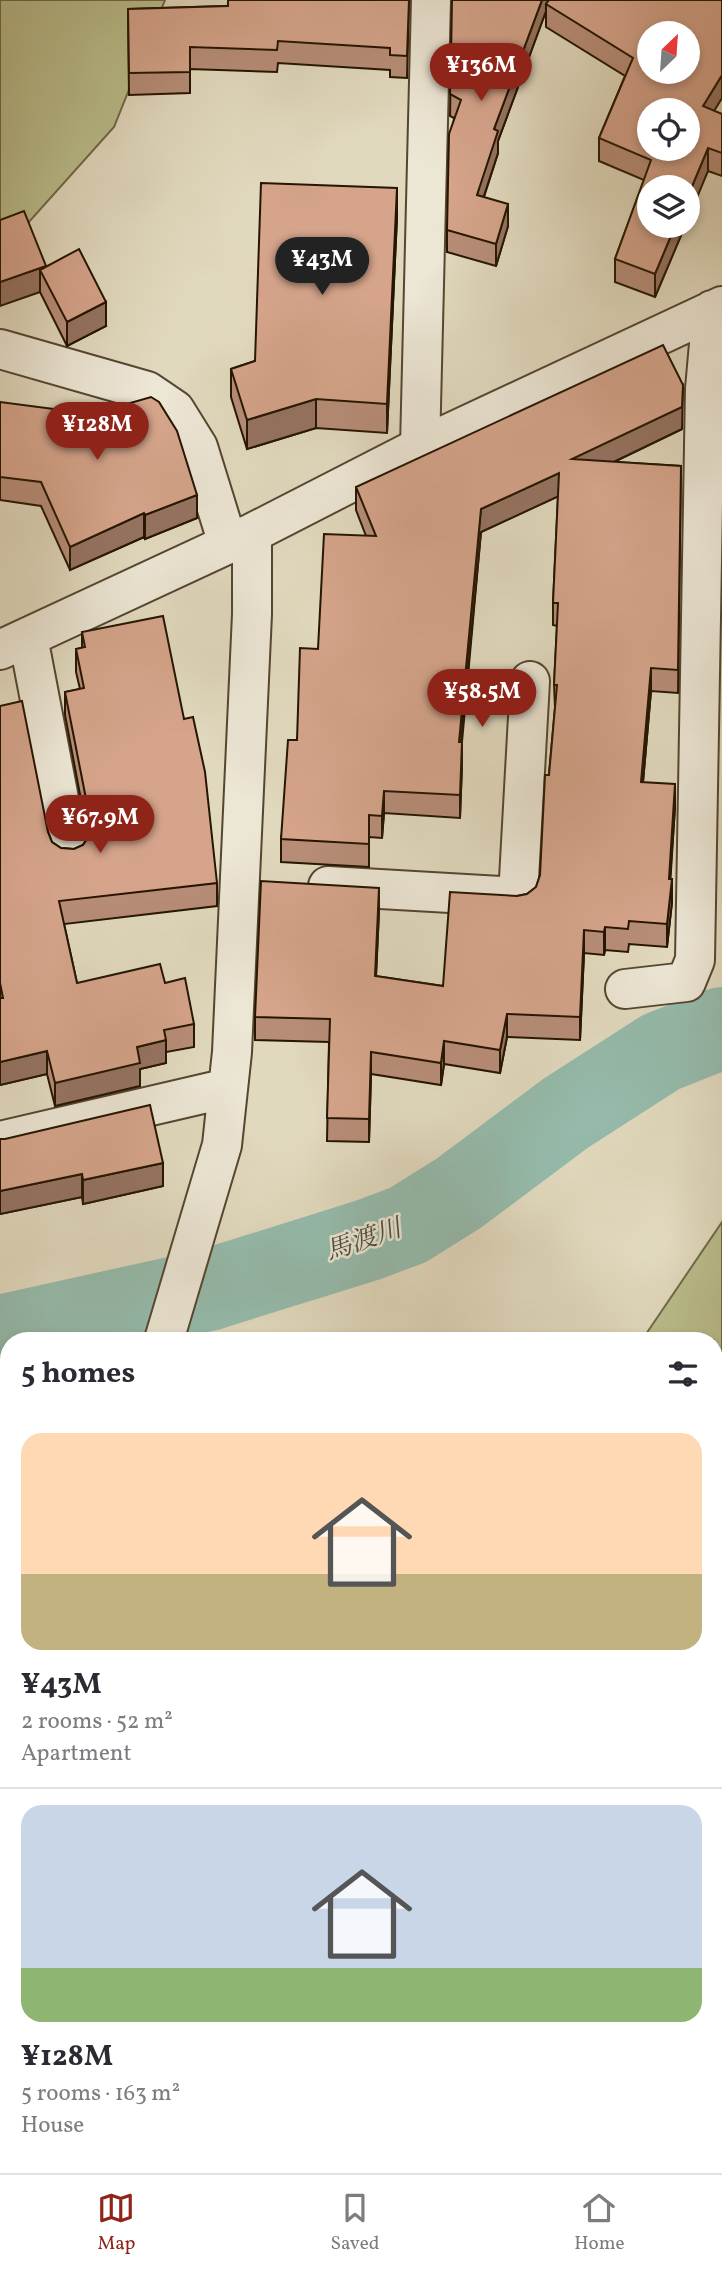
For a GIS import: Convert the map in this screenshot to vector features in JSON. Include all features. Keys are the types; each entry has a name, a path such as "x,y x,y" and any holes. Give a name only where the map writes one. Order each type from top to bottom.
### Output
{"street":[{"path":"420,447 431,0"},
{"path":"69,851 14,644 240,538 420,447 717,308"},
{"path":"625,989 685,982 695,960 705,389 717,308"},
{"path":"0,349 147,391 175,410 198,447 240,538 252,614 232,1052 222,1144 166,1332"},
{"path":"238,881 518,897 530,681"},
{"path":"0,1141 228,1088"}],"green space":[{"path":"0,0 165,0 114,127 0,252"},
{"path":"722,1222 722,1332 647,1332"}],"building":[{"path":"228,0 409,0 407,56 390,55 390,48 278,41 277,50 190,47 190,72 129,73 128,9 228,6"},
{"path":"452,0 542,0 494,129 498,131 477,195 508,204 496,244 447,230 449,134 461,100 450,94 451,67 455,57 451,57"},
{"path":"549,0 722,0 722,75 703,106 722,114 722,153 708,148 697,175 646,175 651,161 700,161 700,98 637,98 637,154 599,138 633,58 546,4"},
{"path":"261,183 397,188 387,404 316,399 247,420 231,369 255,361"},
{"path":"637,198 637,238 670,238 655,274 615,259"},
{"path":"24,211 46,266 0,282 0,220"},
{"path":"79,249 106,302 67,322 40,270"},
{"path":"663,345 683,385 682,407 572,459 681,466 678,670 651,668 641,782 675,784 669,879 672,879 667,924 629,921 628,929 605,927 604,932 584,930 580,1017 507,1014 500,1050 444,1041 441,1063 371,1052 369,1119 327,1118 330,1019 255,1017 261,881 379,888 375,976 443,986 450,892 517,896 527,894 536,887 540,875 545,775 549,775 557,685 554,685 558,603 553,603 559,473 481,509 459,742 462,742 460,795 384,791 382,816 369,815 369,844 281,839 288,740 297,740 300,648 318,649 324,534 376,536 356,487"},
{"path":"151,397 159,402 177,431 197,495 145,515 144,513 70,547 41,482 0,477 0,402 92,414"},
{"path":"163,616 184,719 193,717 205,772 217,883 59,901 77,983 160,964 165,983 185,978 194,1024 164,1030 166,1040 137,1047 140,1063 55,1083 47,1051 0,1062 0,998 3,998 0,983 0,706 22,701 52,842 61,848 74,849 83,845 89,836 91,824 65,692 84,688 76,649 85,647 82,632"},
{"path":"150,1105 163,1163 83,1180 82,1174 0,1191 0,1139"}],"waterway":[{"name":"馬渡川","path":"18,1332 208,1290 408,1225 459,1193 566,1113 661,1052 722,1028"}]}
